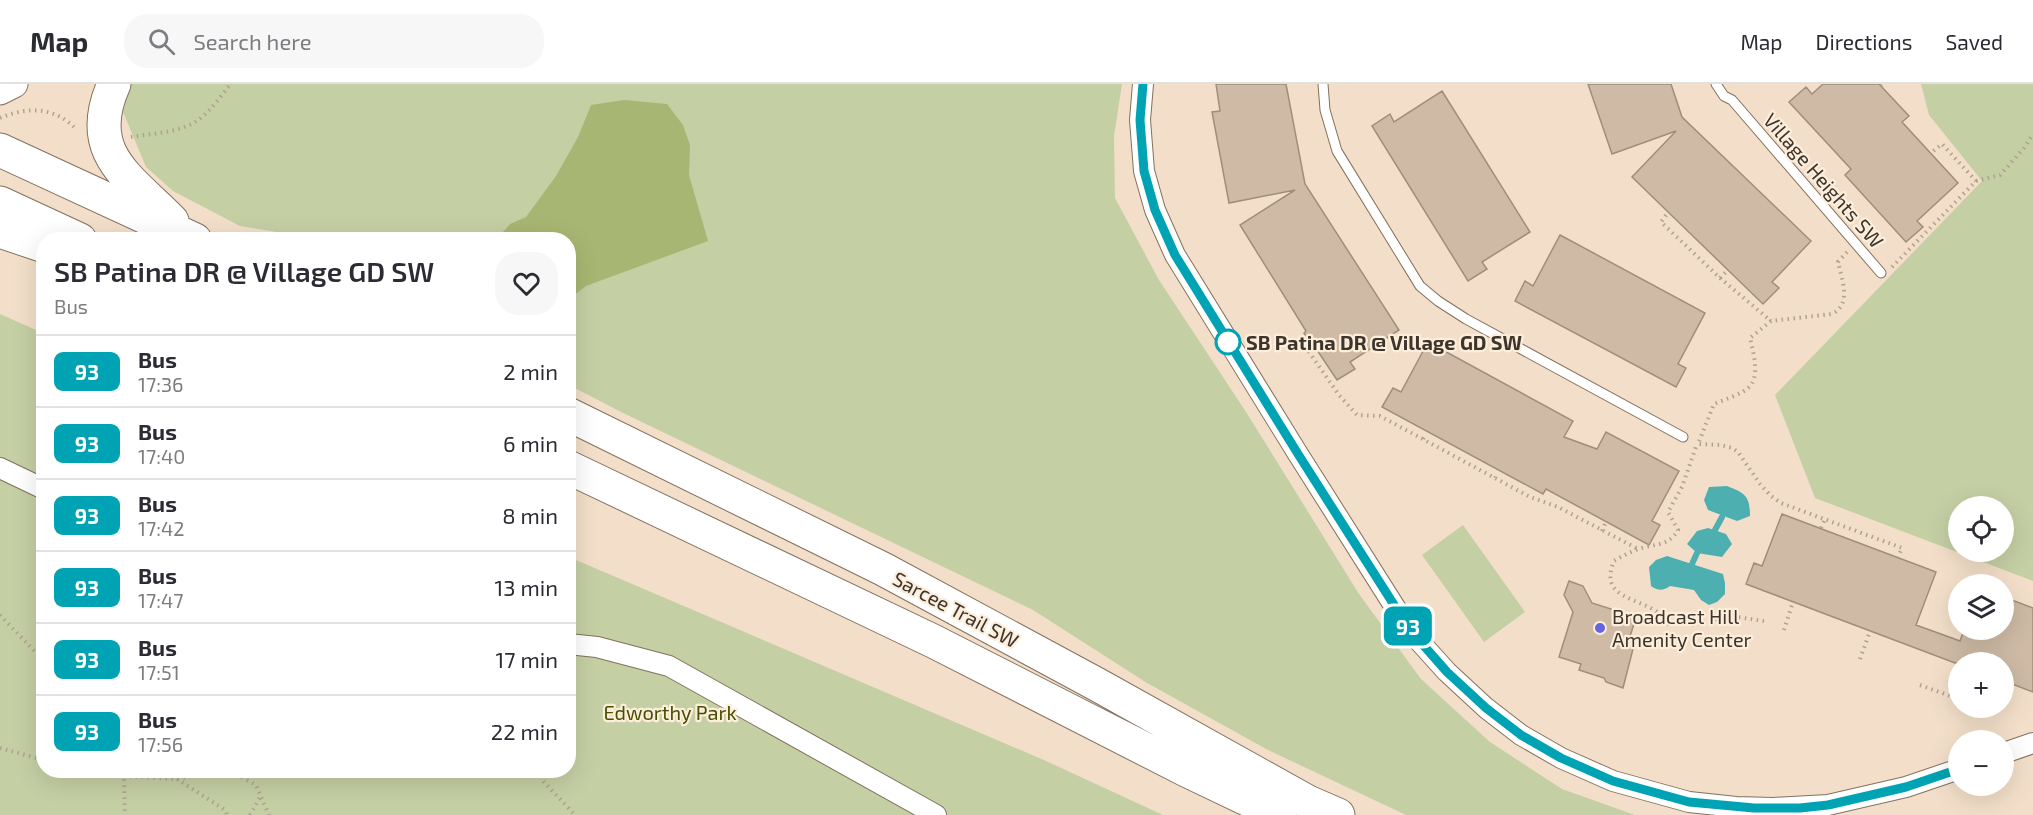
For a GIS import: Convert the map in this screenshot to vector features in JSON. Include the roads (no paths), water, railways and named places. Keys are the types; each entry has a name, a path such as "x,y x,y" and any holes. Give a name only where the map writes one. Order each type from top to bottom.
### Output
{"highway":[{"path":"114,84 107,104 104,123 105,141 109,152 126,177 186,232"},
{"path":"0,150 179,232"},
{"path":"0,202 63,232"},
{"path":"0,231 36,243"},
{"name":"Sarcee Trail SW","path":"576,418 883,569 1308,802 1338,815"},
{"name":"Sarcee Trail SW","path":"576,471 933,640 1184,769 1281,815"}],"main road":[{"path":"0,91 14,84"}],"street":[{"path":"1143,84 1140,120 1144,171 1155,210 1175,255 1410,630 1447,672 1486,708 1521,735 1561,758 1607,779 1689,802 1745,808 1800,808 1828,805 1906,787 1948,773"},
{"path":"0,468 36,485"},
{"path":"576,645 597,647 669,666 936,815"},
{"path":"2014,750 2033,743"}],"lane":[{"path":"1323,84 1325,110 1337,151 1420,286 1466,319 1683,437"},
{"name":"Village Heights SW","path":"1716,84 1724,96 1732,100 1881,273"}],"water":[{"path":"1727,486 1745,496 1749,504 1750,516 1737,521 1708,510 1704,500 1709,487"},
{"path":"1708,528 1726,534 1732,544 1722,557 1697,553 1687,544 1697,531"},
{"path":"1667,556 1723,574 1725,594 1717,602 1709,605 1701,600 1694,590 1670,586 1660,590 1651,586 1649,567 1656,560"}],"waterway":[{"path":"1715,530 1722,517"},
{"path":"1692,564 1697,553"}],"place":[{"name":"SB Patina DR @ Village GD SW","path":"1228,342"},
{"name":"Broadcast Hill Amenity Center","path":"1600,628"}],"park label":[{"name":"Edworthy Park","path":"670,712"}]}
